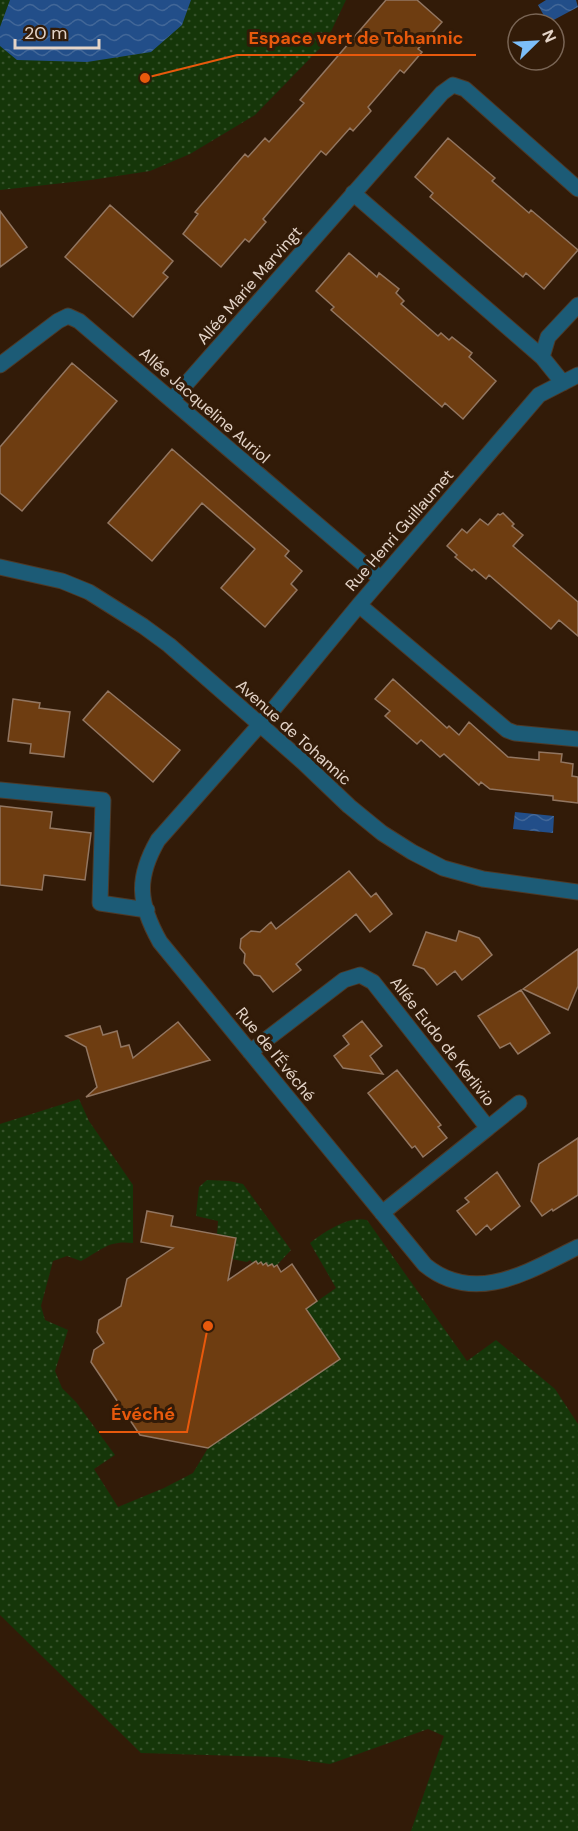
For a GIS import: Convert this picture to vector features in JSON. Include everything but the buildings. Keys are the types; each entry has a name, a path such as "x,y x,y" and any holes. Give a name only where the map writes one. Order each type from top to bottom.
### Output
{"street":[{"name":"Allée Marie Marvingt","path":"172,400 442,93 453,85 465,89 578,189"},
{"path":"353,193 542,357 563,383"},
{"path":"542,357 548,337 578,305"},
{"name":"Allée Jacqueline Auriol","path":"0,364 58,321 68,316 79,321 381,579"},
{"name":"Rue Henri Guillaumet","path":"260,724 539,395 578,375"},
{"name":"Avenue de Tohannic","path":"0,567 62,581 89,592 115,607 169,645 304,763 349,806 382,833 412,852 443,868 483,879 578,892"},
{"path":"359,605 507,730 515,733 578,739"},
{"name":"Rue de l'Évéché","path":"260,724 158,840 147,860 141,881 153,930 160,942 425,1265 437,1274 451,1281 483,1285 500,1281 578,1247"},
{"path":"0,790 103,800 100,903 147,910"},
{"name":"Allée Eudo de Kerlivio","path":"250,1052 344,980 360,975 373,982 488,1128"},
{"name":"Allée Eudo de Kerlivio","path":"382,1213 519,1103"}],"green space":[{"path":"0,0 346,0 326,42 255,115 190,154 150,171 0,190"},
{"path":"79,1099 89,1121 133,1185 133,1243 111,1244 81,1261 67,1256 53,1261 41,1306 45,1320 68,1330 55,1371 62,1388 76,1402 115,1455 94,1469 118,1507 193,1473 208,1448 340,1359 306,1309 336,1288 310,1243 322,1234 352,1220 367,1220 467,1361 496,1340 555,1389 578,1424 578,1831 411,1831 444,1736 428,1729 330,1764 277,1757 141,1753 0,1615 0,1124"},
{"path":"207,1180 243,1184 291,1250 277,1265 268,1266 258,1264 256,1261 253,1263 250,1260 247,1262 232,1259 236,1238 217,1234 218,1221 196,1216 199,1187"}],"water":[{"path":"10,0 191,0 182,25 151,52 87,62 17,60 0,46 0,27"},
{"path":"546,0 576,0 578,7 566,13 542,12 538,5"},
{"path":"515,812 554,816 553,833 513,829"}],"place":[{"name":"Espace vert de Tohannic","path":"145,78"},
{"name":"Évéché","path":"208,1326"}]}
